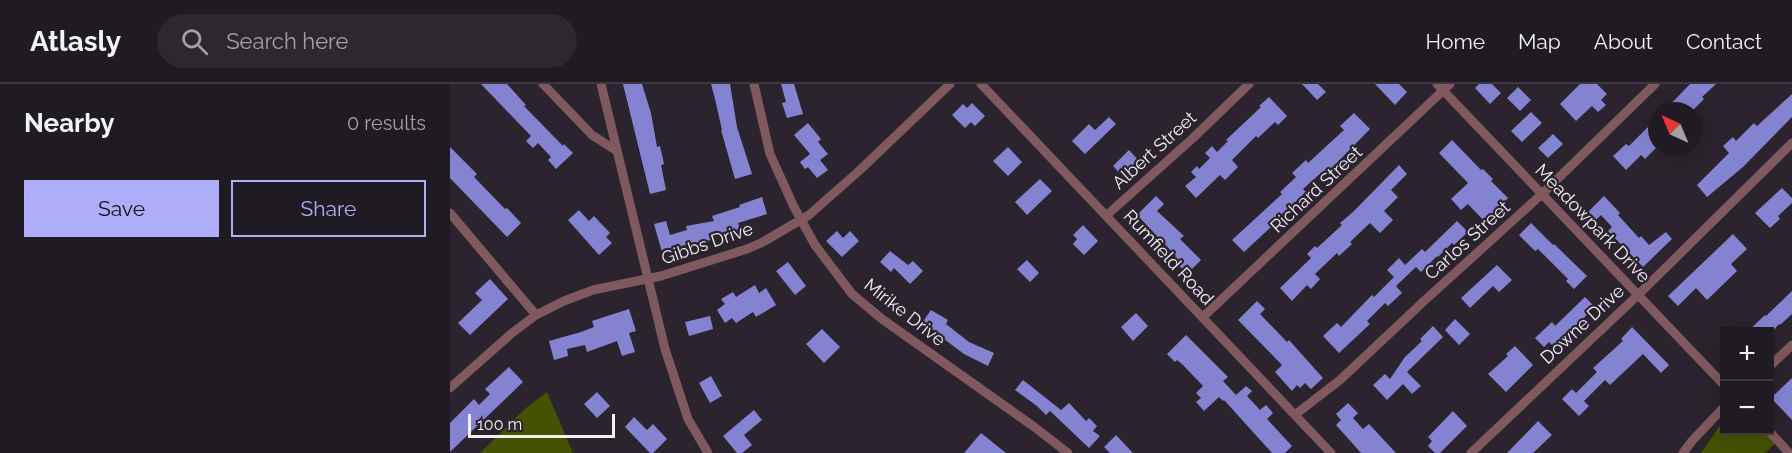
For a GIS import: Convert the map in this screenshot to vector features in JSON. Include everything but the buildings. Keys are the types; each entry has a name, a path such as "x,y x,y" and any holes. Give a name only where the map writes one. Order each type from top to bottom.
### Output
{"street":[{"path":"543,84 592,135 617,152"},
{"path":"601,84 665,349 688,419 708,453"},
{"name":"Mirike Drive","path":"754,84 770,154 794,207 825,259 852,294 882,319 1068,453"},
{"name":"Gibbs Drive","path":"450,388 512,333 536,315 564,301 593,290 649,278 747,249 801,220 837,192 950,84"},
{"name":"Rumfield Road","path":"981,84 1331,453"},
{"name":"Albert Street","path":"1107,215 1249,84"},
{"name":"Carlos Street","path":"1296,414 1340,380 1542,194 1655,84"},
{"name":"Meadowpark Drive","path":"1444,86 1542,194 1722,381"},
{"name":"Richard Street","path":"1203,318 1444,86"},
{"name":"Downe Drive","path":"1471,453 1638,295 1792,143"},
{"path":"450,213 536,315"},
{"path":"1774,362 1792,345"},
{"path":"1683,453 1720,412"},
{"path":"1773,435 1789,453"}],"green space":[{"path":"547,392 573,453 480,453 526,408"},
{"path":"1720,426 1720,435 1771,435 1778,441 1765,453 1701,453"}]}
